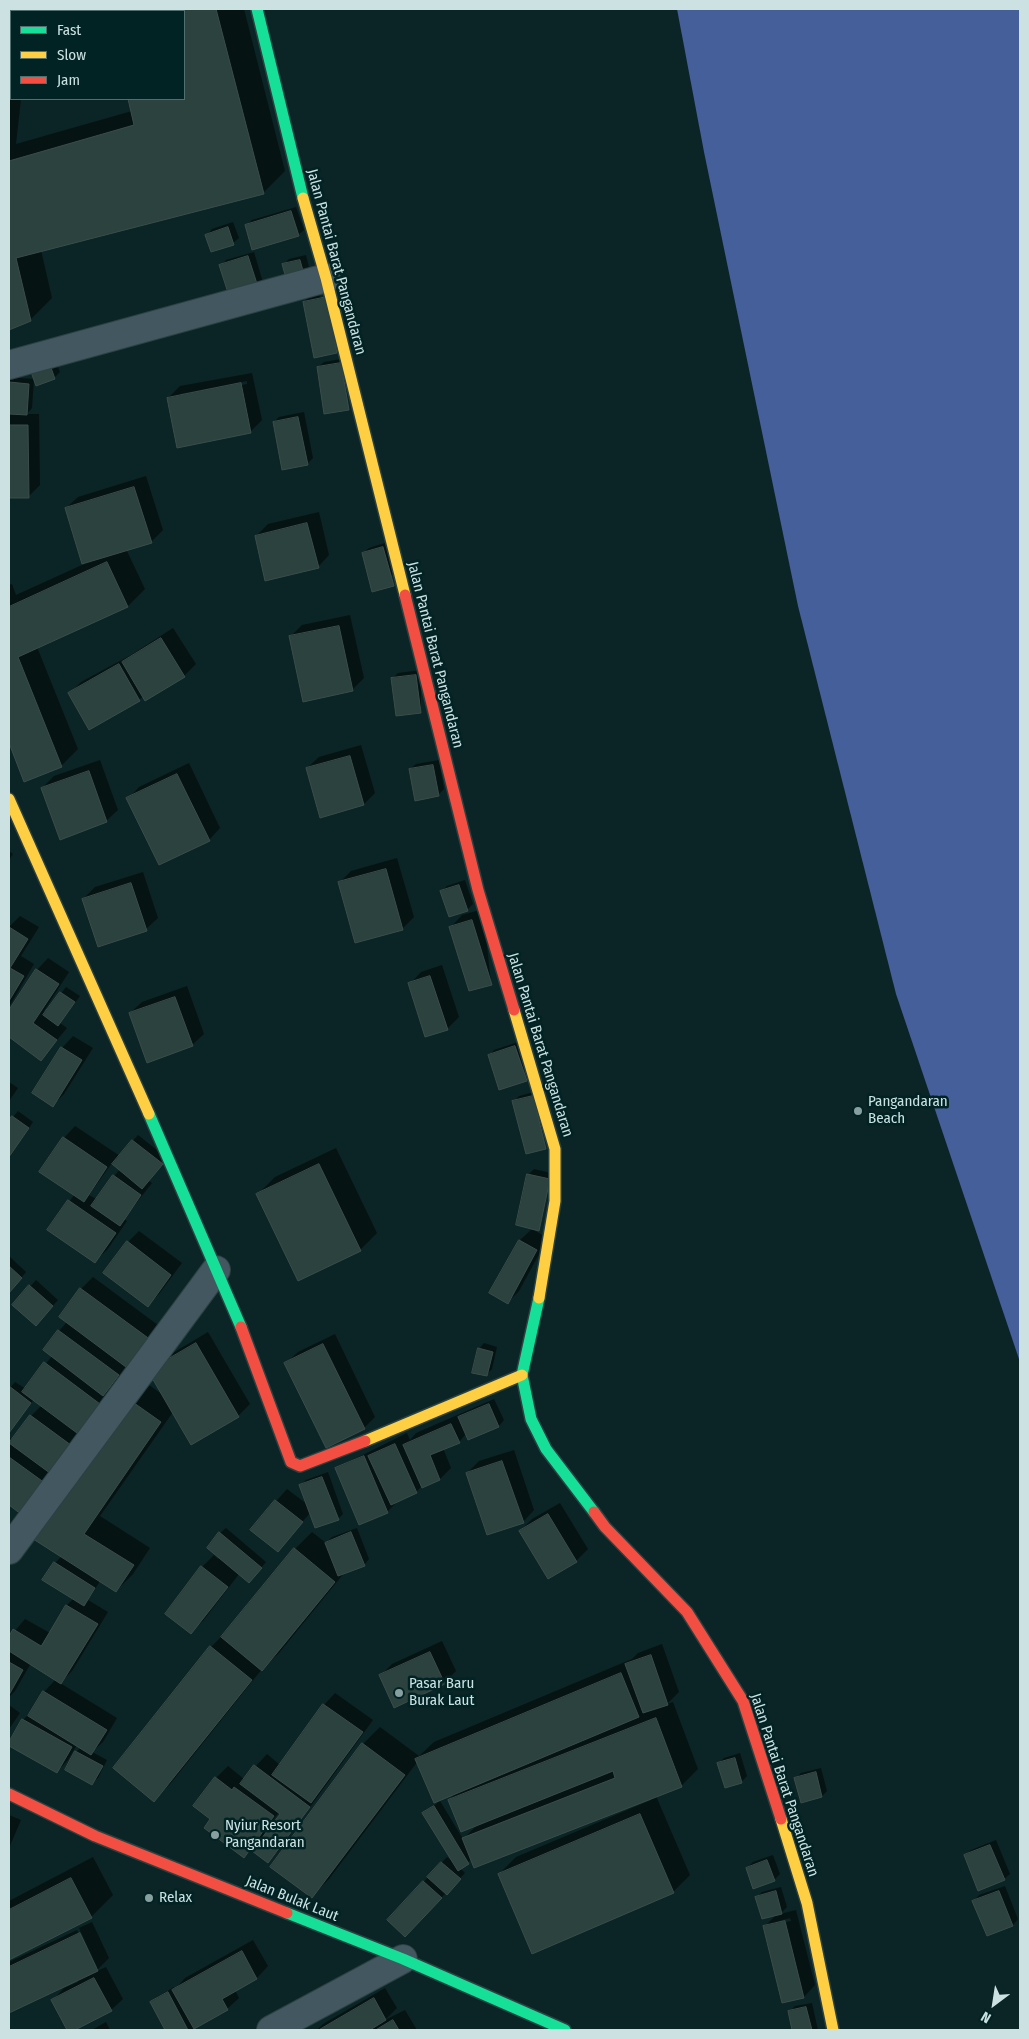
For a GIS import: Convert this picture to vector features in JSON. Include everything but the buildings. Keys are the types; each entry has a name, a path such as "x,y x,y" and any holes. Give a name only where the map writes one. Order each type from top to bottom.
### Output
{"street":[{"name":"Jalan Pantai Barat Pangandaran","path":"257,9 299,186 326,278 478,890 555,1150 555,1201 546,1268 522,1375 531,1419 546,1449 605,1527 688,1612 743,1700 807,1903 833,2030"},
{"path":"9,365 326,278"},
{"path":"9,799 113,1031 239,1322 291,1462 300,1466 328,1457 522,1375"},
{"path":"9,1550 216,1270"},
{"name":"Jalan Bulak Laut","path":"9,1794 95,1836 404,1960 565,2030"},
{"path":"271,2030 404,1960"}],"water":[{"path":"677,9 1020,9 1020,1362 896,994 798,606 704,152"}],"traffic: fast":[{"path":"257,9 303,198"},
{"path":"149,1114 241,1327"},
{"path":"539,1298 522,1375 531,1419 546,1449 594,1512"},
{"path":"287,1913 403,1959 565,2030"}],"traffic: slow":[{"path":"303,198 326,278 405,595"},
{"path":"9,799 149,1114"},
{"path":"514,1010 555,1149 555,1201 539,1298"},
{"path":"365,1441 522,1375"},
{"path":"781,1819 807,1903 833,2030"}],"traffic: jam":[{"path":"405,595 478,890 514,1010"},
{"path":"241,1327 291,1462 300,1466 365,1441"},
{"path":"594,1512 605,1527 687,1612 743,1701 781,1819"},
{"path":"9,1794 95,1836 287,1913"}],"place":[{"name":"Pangandaran Beach","path":"858,1111"},
{"name":"Pasar Baru Burak Laut","path":"399,1693"},
{"name":"Nyiur Resort Pangandaran","path":"215,1835"},
{"name":"Relax","path":"149,1898"}]}
